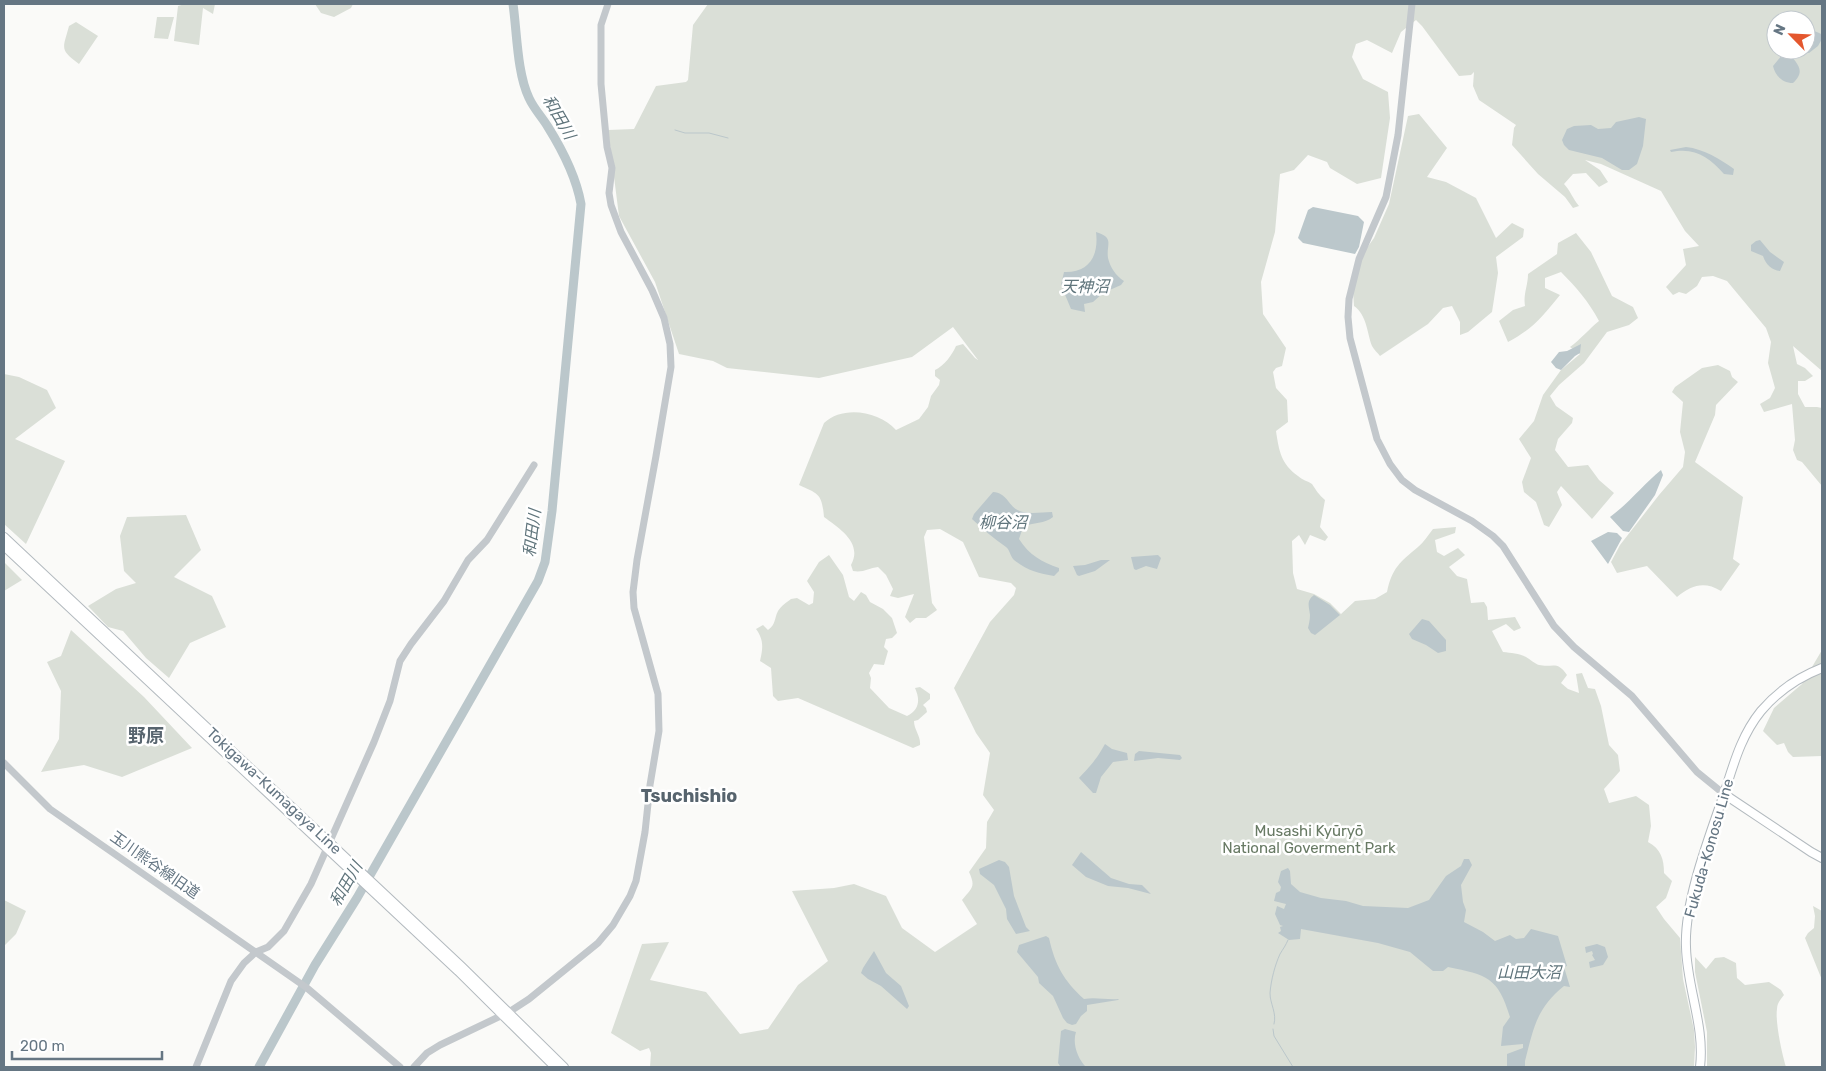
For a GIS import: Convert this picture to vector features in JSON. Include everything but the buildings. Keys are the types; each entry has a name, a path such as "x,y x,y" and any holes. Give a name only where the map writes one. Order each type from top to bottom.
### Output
{"main road":[{"name":"Tokigawa-Kumagaya Line","path":"4,537 564,1067"},
{"name":"Tokigawa-Kumagaya Line","path":"4,546 329,846"},
{"name":"Fukuda-Konosu Line","path":"1700,1067 1700,1031 1686,962 1686,932 1695,887 1742,740 1761,711 1776,696 1794,682 1822,668"},
{"path":"1724,794 1802,847 1822,858"},
{"name":"Tokigawa-Kumagaya Line","path":"506,1013 555,1067"}],"street":[{"path":"414,1067 427,1053 440,1045 506,1013 544,988 598,943 622,912 636,881 645,832 650,785 659,731 658,694 634,608 632,592 669,384 671,367 670,344 667,327 658,303 621,232 611,206 612,168 607,147 600,84 602,25 608,4"},
{"path":"1412,4 1398,135 1386,197 1359,259 1348,299 1348,317 1352,346 1377,439 1390,464 1402,480 1421,494 1472,521 1493,536 1503,546 1554,626 1574,647 1632,696 1697,772 1724,794"},
{"path":"196,1067 231,981 244,963 256,952 268,947 284,931 311,884 382,722 390,701 400,661 444,601 468,560 487,540 534,465"},
{"name":"玉川熊谷線旧道","path":"4,763 30,791 55,813 298,981 400,1067"}],"green space":[{"path":"185,4 215,4 213,14 203,8 199,45 174,41 178,6"},
{"path":"315,4 353,4 351,8 334,17 321,13"},
{"name":"Musashi Kyūryō National Goverment Park","path":"708,4 1822,4 1822,371 1793,346 1797,364 1805,368 1813,376 1805,381 1798,381 1798,394 1805,407 1822,408 1822,486 1802,462 1797,460 1793,450 1795,440 1792,404 1764,412 1760,404 1770,398 1775,388 1768,363 1771,342 1766,328 1727,281 1713,276 1702,277 1697,286 1686,294 1679,292 1673,295 1666,287 1686,265 1683,249 1699,246 1685,231 1661,191 1601,164 1585,160 1600,170 1608,182 1599,187 1586,173 1573,174 1564,184 1579,206 1573,208 1565,197 1538,174 1512,145 1516,125 1479,100 1473,86 1474,72 1471,75 1459,76 1416,20 1401,32 1392,53 1367,40 1356,44 1352,57 1363,79 1388,92 1390,118 1381,178 1357,184 1330,168 1327,162 1308,155 1294,170 1280,174 1275,232 1261,282 1263,314 1286,348 1282,366 1276,368 1273,372 1276,388 1287,400 1288,422 1276,431 1280,451 1288,467 1312,484 1325,500 1320,527 1328,537 1325,541 1310,535 1305,545 1299,535 1292,541 1293,573 1297,589 1314,594 1330,603 1341,614 1355,601 1375,599 1387,592 1394,571 1433,529 1456,527 1455,533 1435,540 1437,552 1444,556 1458,548 1465,555 1449,567 1457,576 1467,579 1471,603 1484,602 1487,607 1488,620 1515,617 1521,628 1514,631 1506,624 1492,631 1503,652 1521,655 1539,665 1557,666 1564,670 1567,675 1561,683 1568,689 1579,693 1576,674 1582,673 1588,688 1595,689 1601,706 1609,745 1618,755 1620,771 1604,789 1609,803 1636,796 1649,805 1651,826 1648,842 1659,851 1664,873 1672,881 1666,898 1656,907 1680,938 1683,979 1694,1030 1694,1067 650,1067 651,1053 649,1048 640,1051 611,1033 642,944 669,942 650,980 706,992 740,1034 768,1029 798,985 828,961 792,891 834,888 854,884 886,896 902,928 935,952 977,924 962,900 972,887 969,872 986,848 987,822 994,810 983,795 990,753 976,733 954,688 990,622 1014,595 1016,588 1011,583 979,577 963,542 940,529 927,530 924,537 932,603 937,610 926,618 916,618 910,623 905,617 914,594 898,598 890,596 893,589 886,575 878,567 863,571 853,571 851,565 854,557 852,543 843,532 824,517 822,504 818,496 799,485 824,423 832,417 851,412 871,415 880,418 896,430 919,419 928,407 931,396 939,385 940,380 935,376 935,370 942,366 956,346 963,344 978,360 953,327 912,357 819,378 727,368 713,361 679,354 655,282 619,216 608,130 634,129 656,86 686,82 688,80 693,25"},
{"path":"157,17 174,17 168,39 154,38"},
{"path":"76,22 98,36 79,64 68,55 64,48 69,26"},
{"path":"1419,114 1447,148 1427,177 1446,182 1476,198 1496,238 1512,223 1524,229 1523,237 1496,257 1498,273 1492,312 1468,332 1460,335 1460,322 1452,306 1443,308 1428,324 1380,356 1372,346 1362,314 1354,306 1352,277 1359,259 1374,238 1389,204 1408,116"},
{"path":"1576,233 1591,252 1612,296 1633,307 1638,318 1629,325 1607,332 1584,363 1559,385 1550,396 1556,406 1573,418 1572,423 1558,439 1555,450 1568,467 1588,465 1599,480 1614,493 1592,519 1561,486 1557,492 1562,505 1549,527 1544,525 1536,502 1524,492 1522,482 1531,458 1519,439 1534,421 1543,395 1561,370 1580,354 1570,347 1599,321 1582,295 1561,272 1545,278 1545,288 1560,295 1543,316 1531,327 1508,342 1499,321 1513,310 1525,306 1528,274 1557,254 1558,243"},
{"path":"1718,365 1730,371 1732,377 1738,382 1716,405 1715,415 1695,462 1743,497 1733,559 1740,564 1721,591 1704,585 1693,587 1677,597 1647,566 1617,573 1611,562 1620,545 1683,467 1685,452 1680,432 1683,402 1672,392 1675,387 1702,368"},
{"path":"4,374 19,377 47,390 56,408 15,439 65,461 26,544 4,524"},
{"path":"186,515 201,550 174,577 212,596 226,627 190,643 169,678 146,658 123,631 108,627 88,606 116,589 136,583 124,571 120,536 127,517"},
{"path":"829,555 843,575 849,597 854,601 861,592 866,595 870,602 883,609 892,618 897,633 892,638 886,639 884,647 888,651 884,665 874,664 869,673 871,678 870,688 889,708 907,716 914,711 918,704 915,688 920,687 930,694 930,699 923,705 927,712 914,721 920,745 913,748 798,698 778,701 773,696 771,668 760,661 762,644 756,629 763,625 768,630 771,628 779,609 791,599 797,598 809,605 813,603 814,592 807,581 819,562"},
{"path":"4,562 22,580 4,591"},
{"path":"71,630 144,697 192,748 122,777 84,765 41,772 59,739 61,691 47,662 61,656"},
{"path":"1822,650 1822,756 1793,757 1788,752 1784,743 1777,745 1763,731 1774,708 1802,684"},
{"path":"4,900 26,911 16,934 4,946"},
{"path":"1813,906 1822,911 1822,980 1805,938 1814,928 1815,916"},
{"path":"1695,957 1706,969 1715,958 1724,957 1736,963 1737,978 1745,985 1769,982 1781,990 1784,995 1779,1001 1777,1022 1786,1067 1707,1067 1707,1032 1695,972"}],"water":[{"path":"1816,32 1821,34 1822,39 1816,48"},
{"path":"1778,60 1795,60 1800,70 1793,83 1786,82 1775,72 1773,66"},
{"path":"1639,117 1646,119 1643,146 1637,164 1629,170 1622,170 1602,158 1569,150 1562,140 1567,129 1574,126 1591,125 1598,129 1611,128 1616,122"},
{"path":"1686,147 1705,152 1717,158 1734,169 1733,175 1724,174 1707,158 1694,152 1671,152 1670,150"},
{"path":"1313,207 1358,216 1364,222 1359,247 1355,254 1303,243 1298,238 1308,210"},
{"name":"天神沼","path":"1096,232 1108,239 1110,265 1124,281 1121,285 1103,293 1093,302 1084,304 1085,312 1071,309 1061,285 1064,272 1080,270 1090,261 1096,249"},
{"path":"1760,240 1770,252 1784,262 1780,271 1774,270 1763,256 1751,251 1751,245"},
{"path":"1581,344 1580,353 1561,370 1556,368 1551,362 1559,352 1567,351"},
{"path":"1661,470 1663,475 1655,495 1629,532 1623,531 1610,517"},
{"name":"柳谷沼","path":"993,492 1002,495 1014,508 1023,512 1052,512 1053,517 1050,519 1023,527 1019,539 1036,557 1059,568 1059,571 1054,576 1033,571 1023,566 1013,558 1007,548 972,519"},
{"path":"1608,532 1617,533 1622,538 1608,564 1591,541"},
{"path":"1158,555 1161,558 1157,569 1146,566 1134,569 1131,557"},
{"path":"1101,560 1110,560 1095,571 1079,576 1073,566 1085,565"},
{"path":"1314,595 1330,605 1340,615 1315,635 1308,628 1310,617 1309,602"},
{"path":"1422,619 1429,621 1446,640 1446,651 1438,653 1412,639 1409,634"},
{"path":"1105,744 1112,749 1127,753 1128,760 1113,762 1101,777 1096,793 1093,793 1079,778 1094,762"},
{"path":"1139,751 1180,755 1182,758 1180,760 1158,758 1134,761 1135,754"},
{"path":"1081,852 1111,878 1129,884 1142,885 1151,894 1128,888 1108,886 1086,877 1072,865"},
{"name":"山田大沼","path":"1464,859 1469,859 1472,865 1461,885 1466,910 1464,922 1495,941 1510,935 1516,939 1524,938 1531,929 1558,936 1567,966 1564,967 1570,987 1564,986 1555,994 1537,1019 1525,1067 1507,1067 1507,1054 1523,1048 1523,1044 1501,1046 1503,1027 1510,1017 1501,993 1489,980 1482,976 1448,967 1443,971 1433,971 1410,952 1378,943 1301,929 1300,939 1289,940 1278,933 1281,931 1280,927 1283,926 1280,925 1275,914 1277,906 1284,909 1286,904 1274,901 1276,893 1280,891 1281,887 1278,882 1281,871 1288,868 1291,884 1300,892 1363,906 1408,908 1429,900 1446,876 1461,866"},
{"path":"999,860 1005,862 1009,867 1014,896 1026,927 1030,931 1016,934 1007,919 1006,909 994,885 980,874 979,869"},
{"path":"1046,936 1049,938 1061,972 1084,999 1119,999 1087,1005 1087,1011 1076,1024 1067,1023 1053,996 1039,983 1038,977 1017,952 1019,945"},
{"path":"1597,944 1605,947 1608,957 1603,965 1590,968 1589,962 1595,960 1592,951 1586,953 1585,947"},
{"path":"874,951 886,973 901,986 909,1006 907,1009 881,986 861,973"},
{"path":"1065,1029 1076,1032 1076,1051 1086,1067 1060,1066 1058,1063 1061,1031"}],"waterway":[{"name":"和田川","path":"259,1067 315,965 357,898 538,581 545,562 552,511 581,204 576,184 564,155 531,102 525,88 520,65 513,4"},
{"path":"675,130 685,133 709,133 728,138"},
{"path":"1274,1024 1275,1016 1270,993 1271,983 1278,958 1288,940"},
{"path":"1273,1029 1274,1036 1293,1067"}],"district":[{"name":"野原","path":"146,736"},
{"name":"Tsuchishio","path":"689,796"}]}
